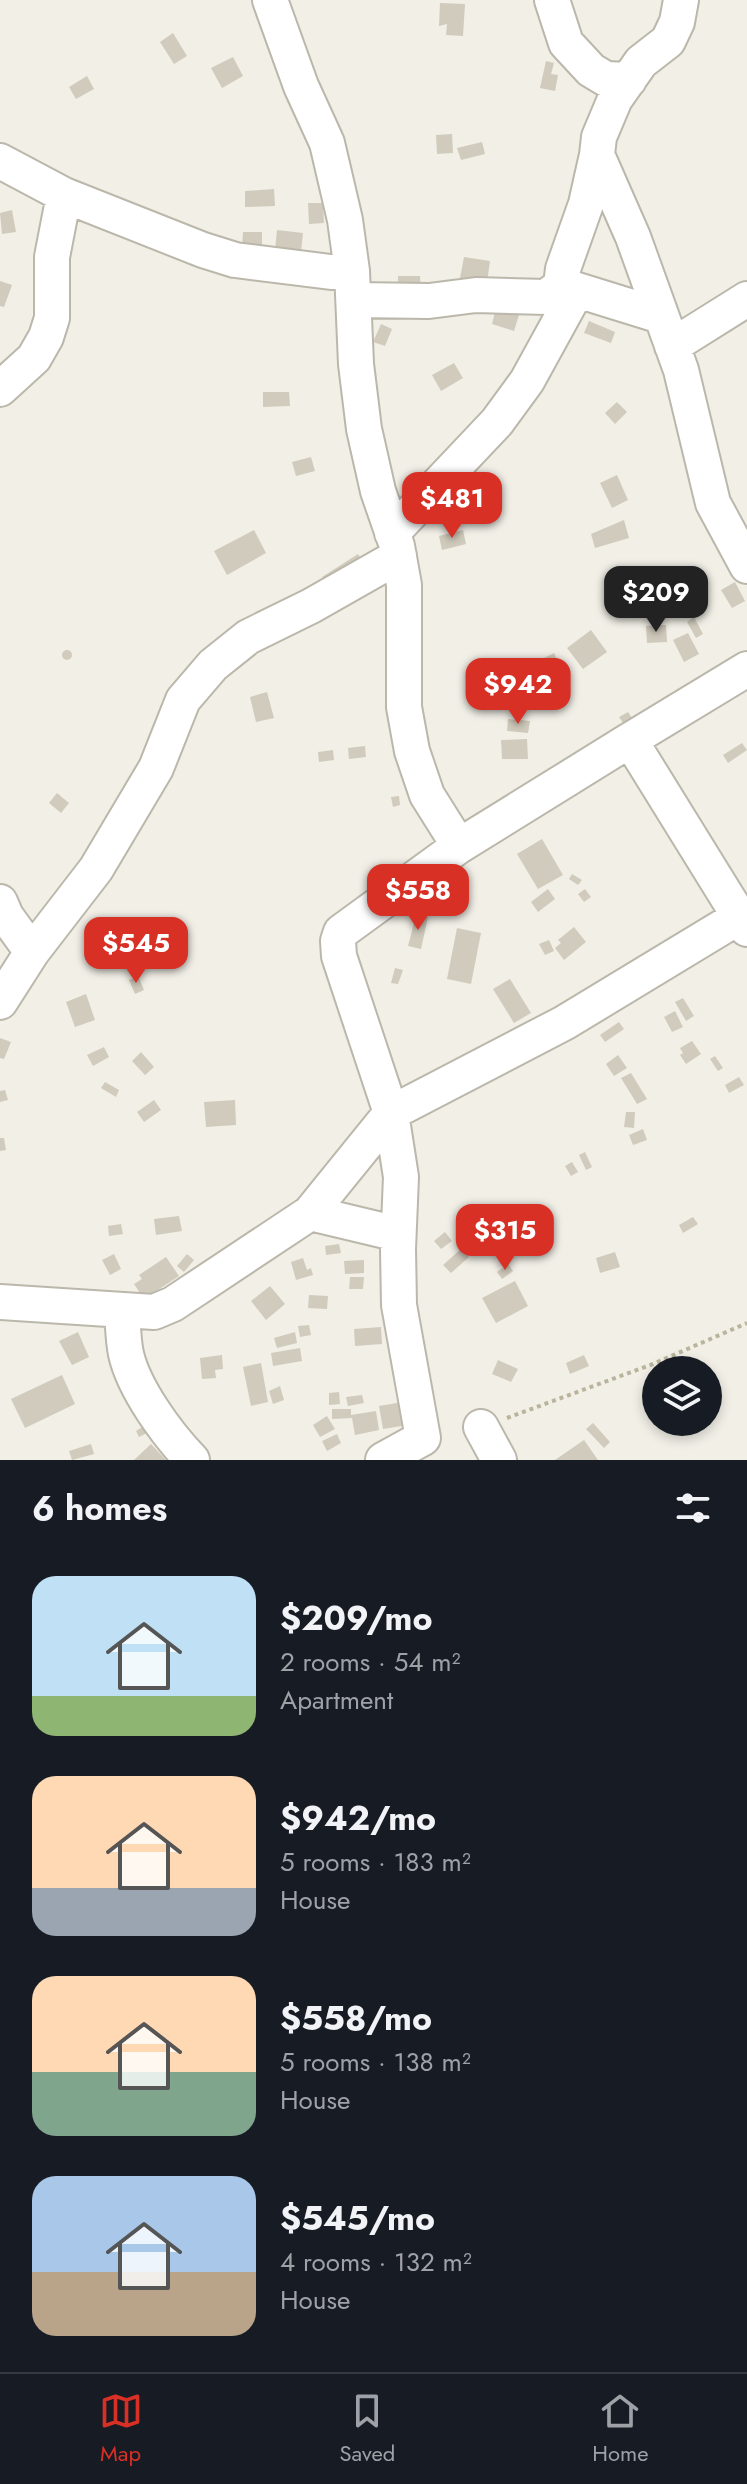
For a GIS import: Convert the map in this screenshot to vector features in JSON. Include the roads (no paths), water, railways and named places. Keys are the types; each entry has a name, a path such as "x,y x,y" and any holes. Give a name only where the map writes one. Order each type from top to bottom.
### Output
{"street":[{"path":"270,0 301,86 327,143 345,220 364,429 378,491 396,544 404,585 404,707 412,751 427,795 459,846"},
{"path":"552,0 566,43 591,70 606,79 629,80"},
{"path":"0,1002 32,952 96,869 156,768 183,700 213,665 248,637 311,606 396,544 527,381 569,288 563,269 586,204 599,137 615,99 641,62 668,41 677,22 681,0"},
{"path":"597,155 633,237 693,410 713,503 747,566"},
{"path":"0,161 64,195 177,241 235,260 331,272 353,286 429,301 476,295 547,297 569,288 666,331 747,299"},
{"path":"0,389 34,358 46,337 52,318 52,257 64,195"},
{"path":"383,1460 423,1438 399,1305 401,1177 391,1113 339,956 341,932 459,846 747,669"},
{"path":"0,1302 154,1312 173,1304 310,1213 391,1113 564,1023 743,923 630,740"},
{"path":"0,902 6,916 32,952"},
{"path":"310,1213 398,1234"},
{"path":"122,1310 126,1353 134,1375 154,1412 192,1460"},
{"path":"481,1427 499,1460"}]}
